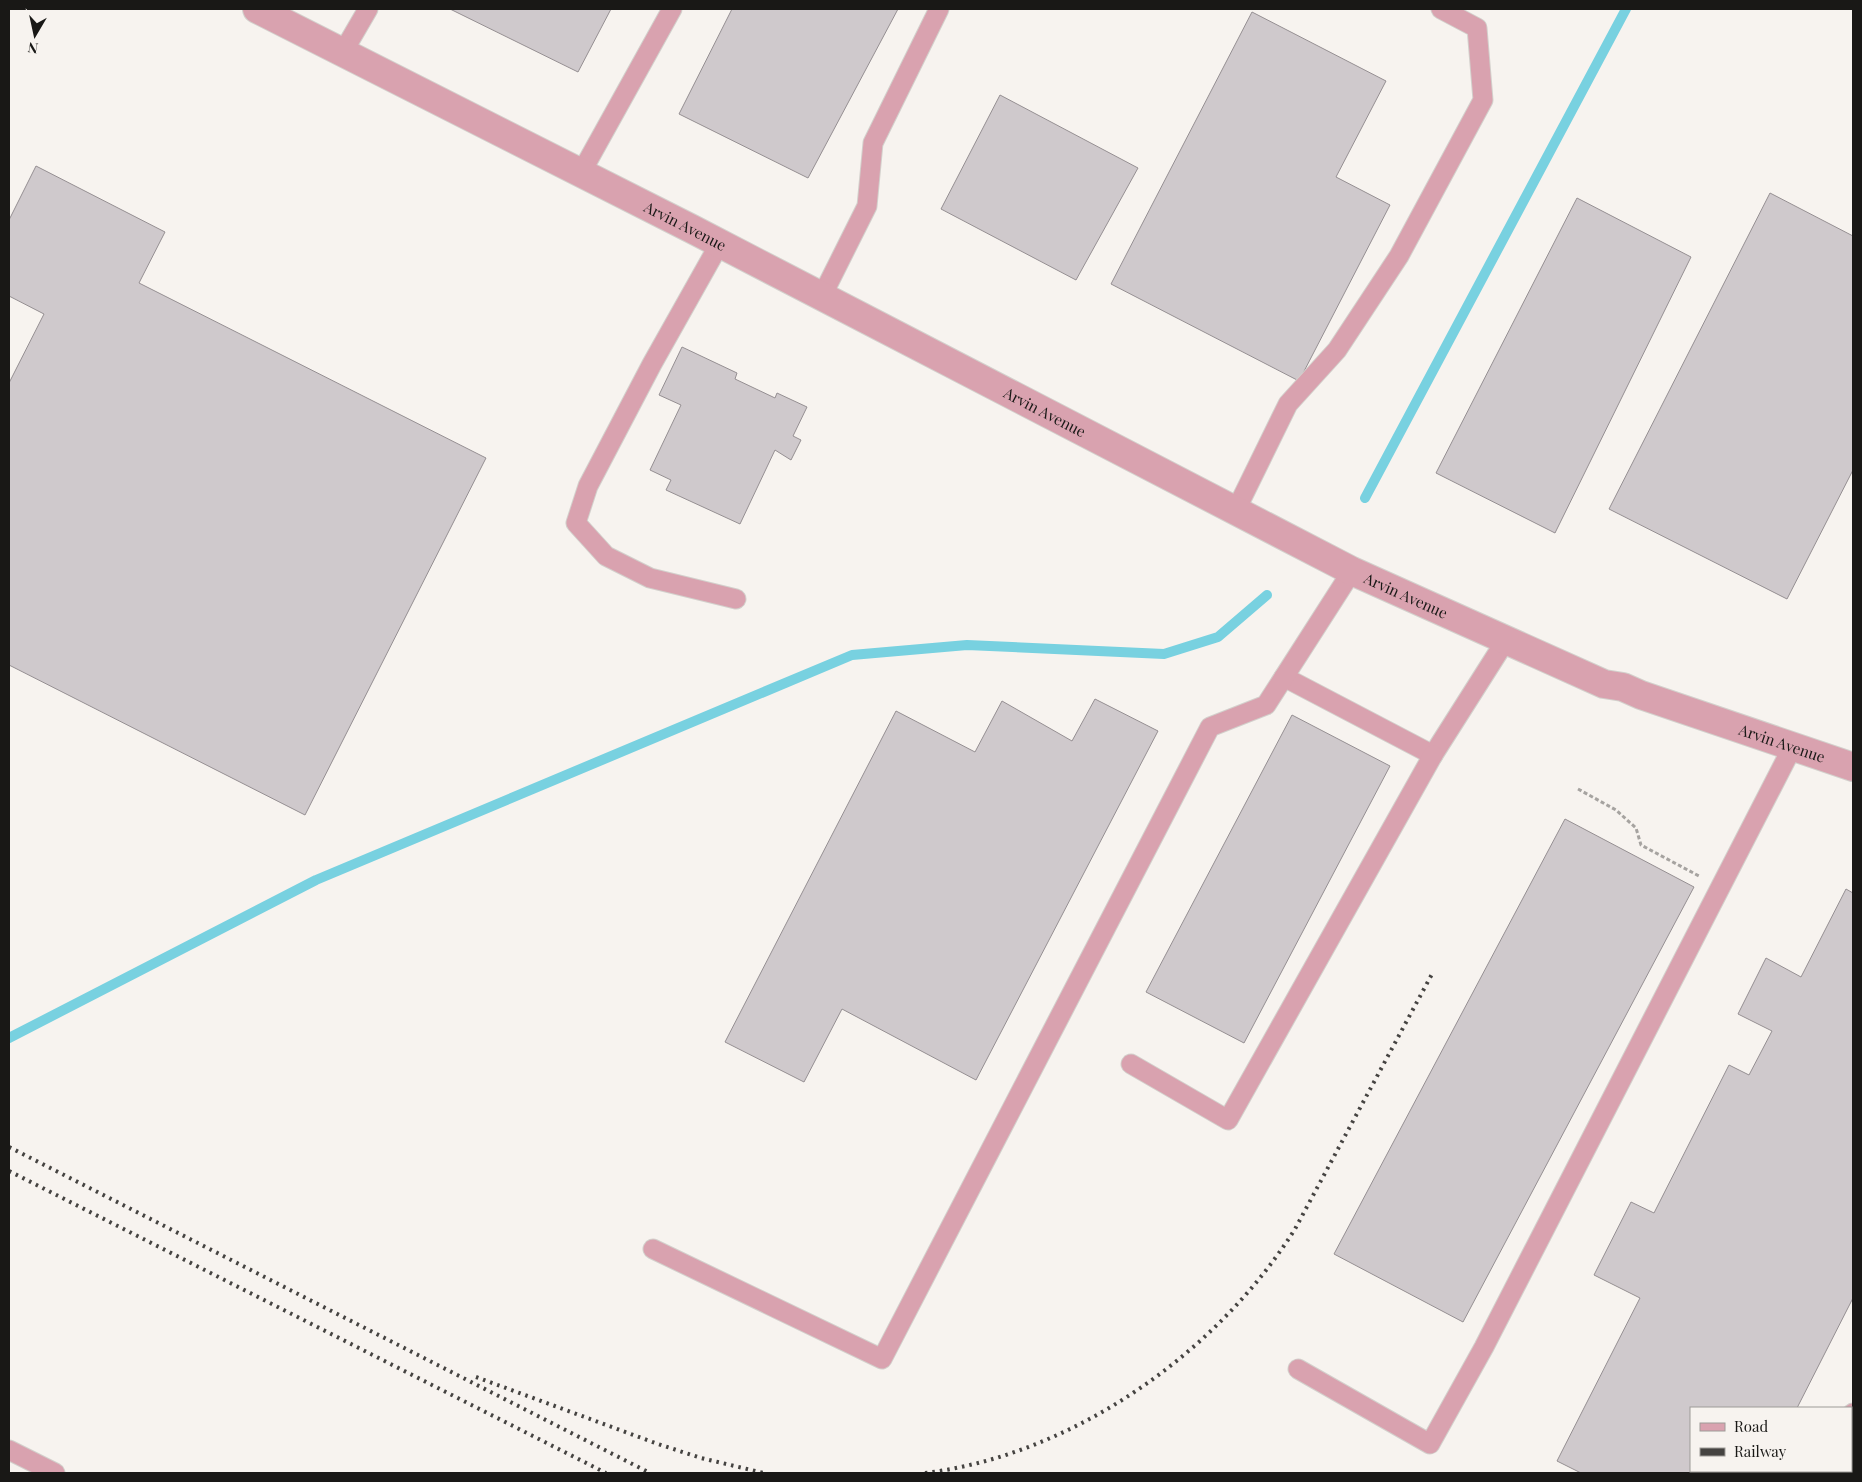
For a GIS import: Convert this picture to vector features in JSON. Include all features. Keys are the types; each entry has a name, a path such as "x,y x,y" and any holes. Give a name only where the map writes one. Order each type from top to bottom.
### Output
{"street":[{"name":"Arvin Avenue","path":"257,9 720,243 1352,571 1604,684 1623,687 1853,767"}],"lane":[{"path":"343,52 368,9"},
{"path":"581,173 672,9"},
{"path":"822,296 867,206 872,143 939,9"},
{"path":"1236,510 1288,404 1337,350 1399,256 1482,100 1477,28 1441,9"},
{"path":"720,243 652,364 588,486 576,523 606,556 650,578 736,599"},
{"path":"653,1249 882,1359 1210,727 1266,705 1352,571"},
{"path":"1131,1064 1228,1120 1433,755 1506,640"},
{"path":"1284,677 1433,755"},
{"path":"1298,1369 1430,1444 1484,1348 1793,746"},
{"path":"9,1450 55,1473"}],"path":[{"path":"1578,789 1616,810 1630,822 1636,828 1641,845 1704,879"}],"building":[{"path":"450,9 611,9 578,72"},
{"path":"732,9 898,9 808,178 679,114"},
{"path":"1252,12 1386,81 1336,177 1390,205 1299,381 1111,284"},
{"path":"1000,95 1138,168 1076,280 941,209"},
{"path":"36,166 165,232 139,283 486,458 305,815 9,665 9,383 44,314 9,296 9,220"},
{"path":"1770,193 1853,236 1853,470 1787,599 1609,509"},
{"path":"1577,198 1691,257 1555,533 1436,473"},
{"path":"682,347 737,373 735,379 775,398 777,393 807,407 793,436 801,440 791,460 775,450 740,524 666,490 671,480 650,470 681,405 659,395"},
{"path":"1095,699 1158,731 976,1080 842,1009 804,1082 725,1042 896,711 975,752 1002,701 1072,741"},
{"path":"1292,715 1390,766 1244,1043 1146,992"},
{"path":"1565,819 1694,887 1463,1322 1334,1254"},
{"path":"1846,889 1853,893 1853,1298 1798,1407 1690,1407 1690,1472 1764,1473 1581,1473 1557,1461 1640,1298 1594,1275 1631,1202 1654,1213 1729,1065 1749,1075 1772,1031 1738,1014 1766,958 1801,977"}],"waterway":[{"path":"1365,498 1626,9"},
{"path":"9,1038 316,880 852,655 967,645 1164,654 1218,637 1267,595"}],"railway":[{"path":"925,1473 980,1462 1034,1445 1087,1421 1136,1391 1183,1356 1225,1317 1263,1274 1295,1229 1432,974"},
{"path":"9,1147 650,1473"},
{"path":"9,1171 606,1473"},
{"path":"476,1377 658,1444 701,1458 764,1473"}]}
